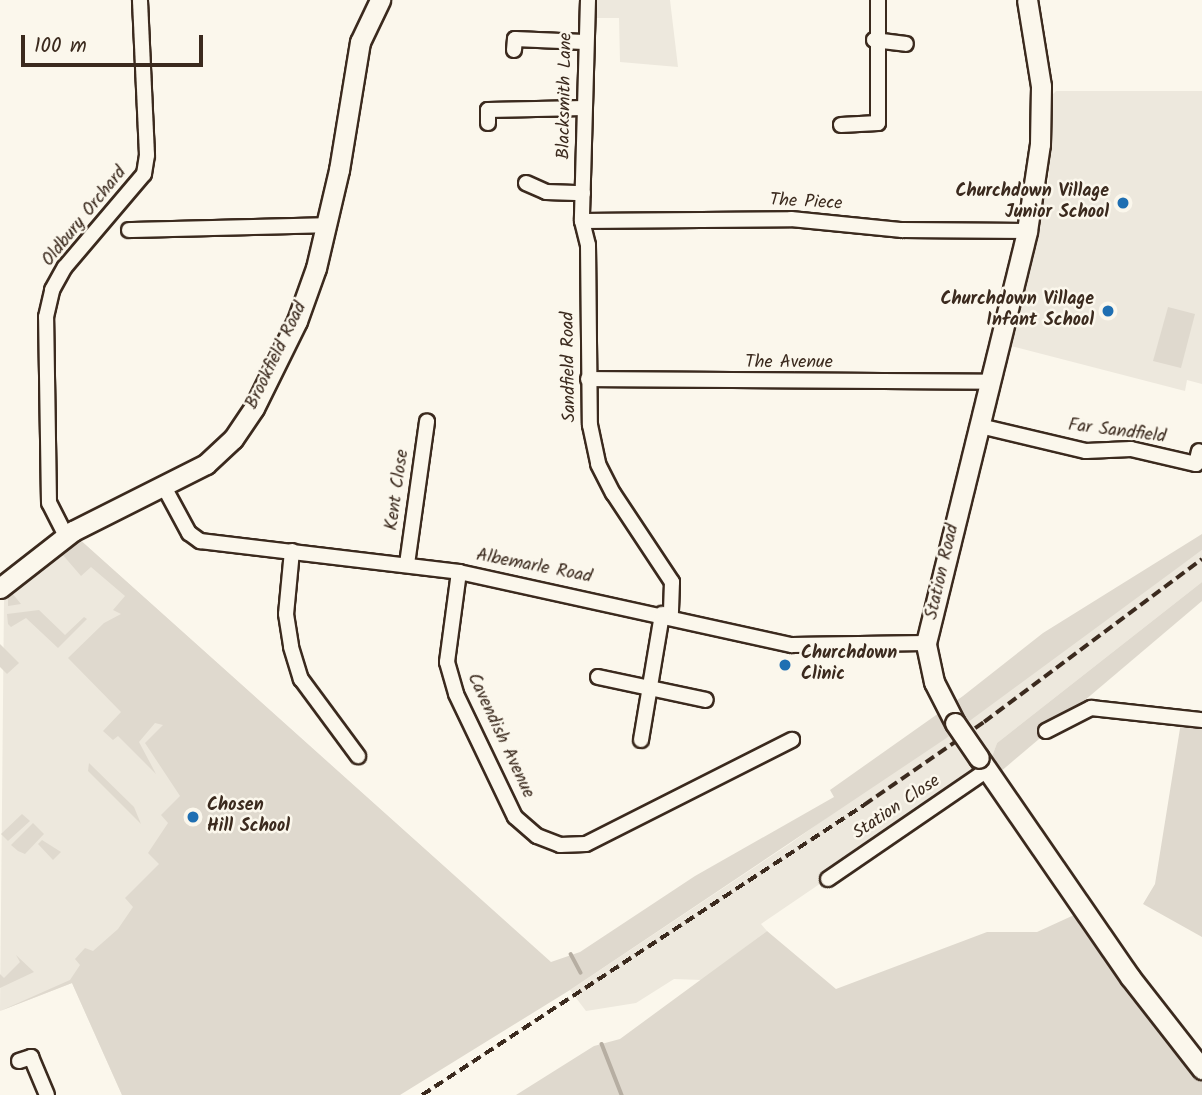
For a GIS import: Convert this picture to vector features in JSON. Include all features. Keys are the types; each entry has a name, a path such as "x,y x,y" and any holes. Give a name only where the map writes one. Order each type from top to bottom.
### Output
{"street":[{"name":"Oldbury Orchard","path":"66,536 50,503 46,317 65,267 144,174 147,155 140,0"},
{"name":"Brookfield Road","path":"0,588 66,536 206,464 233,439 254,408 297,321 327,225 360,42 380,0"},
{"name":"Blacksmith Lane","path":"582,220 584,42 588,0"},
{"path":"841,125 878,123 874,40 878,0"},
{"name":"Station Road","path":"1027,0 1041,86 1040,144 1027,231 926,643 934,682 955,723 1130,976 1202,1069"},
{"path":"516,38 584,42"},
{"path":"874,40 906,44"},
{"path":"489,111 584,108"},
{"path":"526,183 546,191 583,193"},
{"name":"The Piece","path":"582,220 791,219 902,230 1027,231"},
{"name":"Sandfield Road","path":"582,220 589,245 590,425 598,464 672,582 641,740"},
{"path":"129,230 327,225"},
{"name":"The Avenue","path":"588,379 989,382"},
{"name":"Kent Close","path":"407,564 427,421"},
{"name":"Far Sandfield","path":"980,426 1086,450 1131,449 1196,464 1199,451"},
{"name":"Albemarle Road","path":"163,485 189,533 200,541 459,572 667,615 792,645 926,643"},
{"path":"292,551 286,614 291,647 302,679 358,756"},
{"name":"Cavendish Avenue","path":"459,572 447,662 456,694 516,817 537,836 560,845 586,844 792,740"},
{"path":"598,677 706,701"},
{"path":"1046,731 1091,708 1202,720"},
{"path":"332,748 344,738"},
{"name":"Station Close","path":"828,878 983,764"},
{"path":"19,1061 31,1057 47,1095"}],"shaded area":[{"path":"595,0 670,0 678,67 620,62 619,18 593,18"},
{"path":"1056,91 1202,91 1202,384 1187,380 1185,391 1011,346 1049,178 1051,96"},
{"path":"1168,307 1195,314 1181,368 1153,361"},
{"name":"Chosen Hill School","path":"1202,534 1202,550 945,739 570,990 400,1095 122,1095 72,983 0,1011 70,980 80,965 75,959 85,948 93,951 118,929 133,907 125,898 159,864 148,853 168,823 161,815 180,796 145,743 163,725 155,723 139,742 156,774 118,736 113,740 103,731 121,712 68,658 104,623 121,614 113,610 125,596 91,567 81,576 62,554 12,593 21,604 8,606 8,593 78,538 551,962 580,952 695,876 834,797 830,790 963,696 1043,633"},
{"name":"Chosen Hill School","path":"78,538 449,871 122,1095 72,983 0,1011 4,599"},
{"path":"1202,550 1202,582 997,743 987,770 761,924 767,931 702,980 674,979 636,1003 586,1011 570,990 791,843"},
{"path":"1202,582 1202,601 993,778 987,770 997,743"},
{"path":"39,610 65,635 84,617 87,619 58,648 26,618 11,627 8,624 7,614"},
{"path":"0,644 19,663 7,674 0,667"},
{"path":"1182,716 1202,720 1202,937 1143,904 1155,884"},
{"path":"89,763 134,807 141,824 88,771"},
{"path":"22,814 30,821 8,841 1,834"},
{"path":"33,823 44,834 25,854 11,845"},
{"path":"42,840 61,852 53,860 38,844"},
{"path":"1085,910 1202,1069 1202,1095 516,1095 594,1046 620,1039 767,931 836,989 987,932 1037,932"},
{"path":"16,955 34,972 0,988 0,974 4,978 20,962"}],"waterway":[{"path":"571,954 581,973"},
{"path":"602,1044 622,1095"}],"railway":[{"path":"422,1095 864,805 984,722 1202,559"}],"place":[{"name":"Churchdown Village Junior School","path":"1123,203"},
{"name":"Churchdown Village Infant School","path":"1108,311"},
{"name":"Churchdown Clinic","path":"785,665"},
{"name":"Chosen Hill School","path":"193,817"}]}
